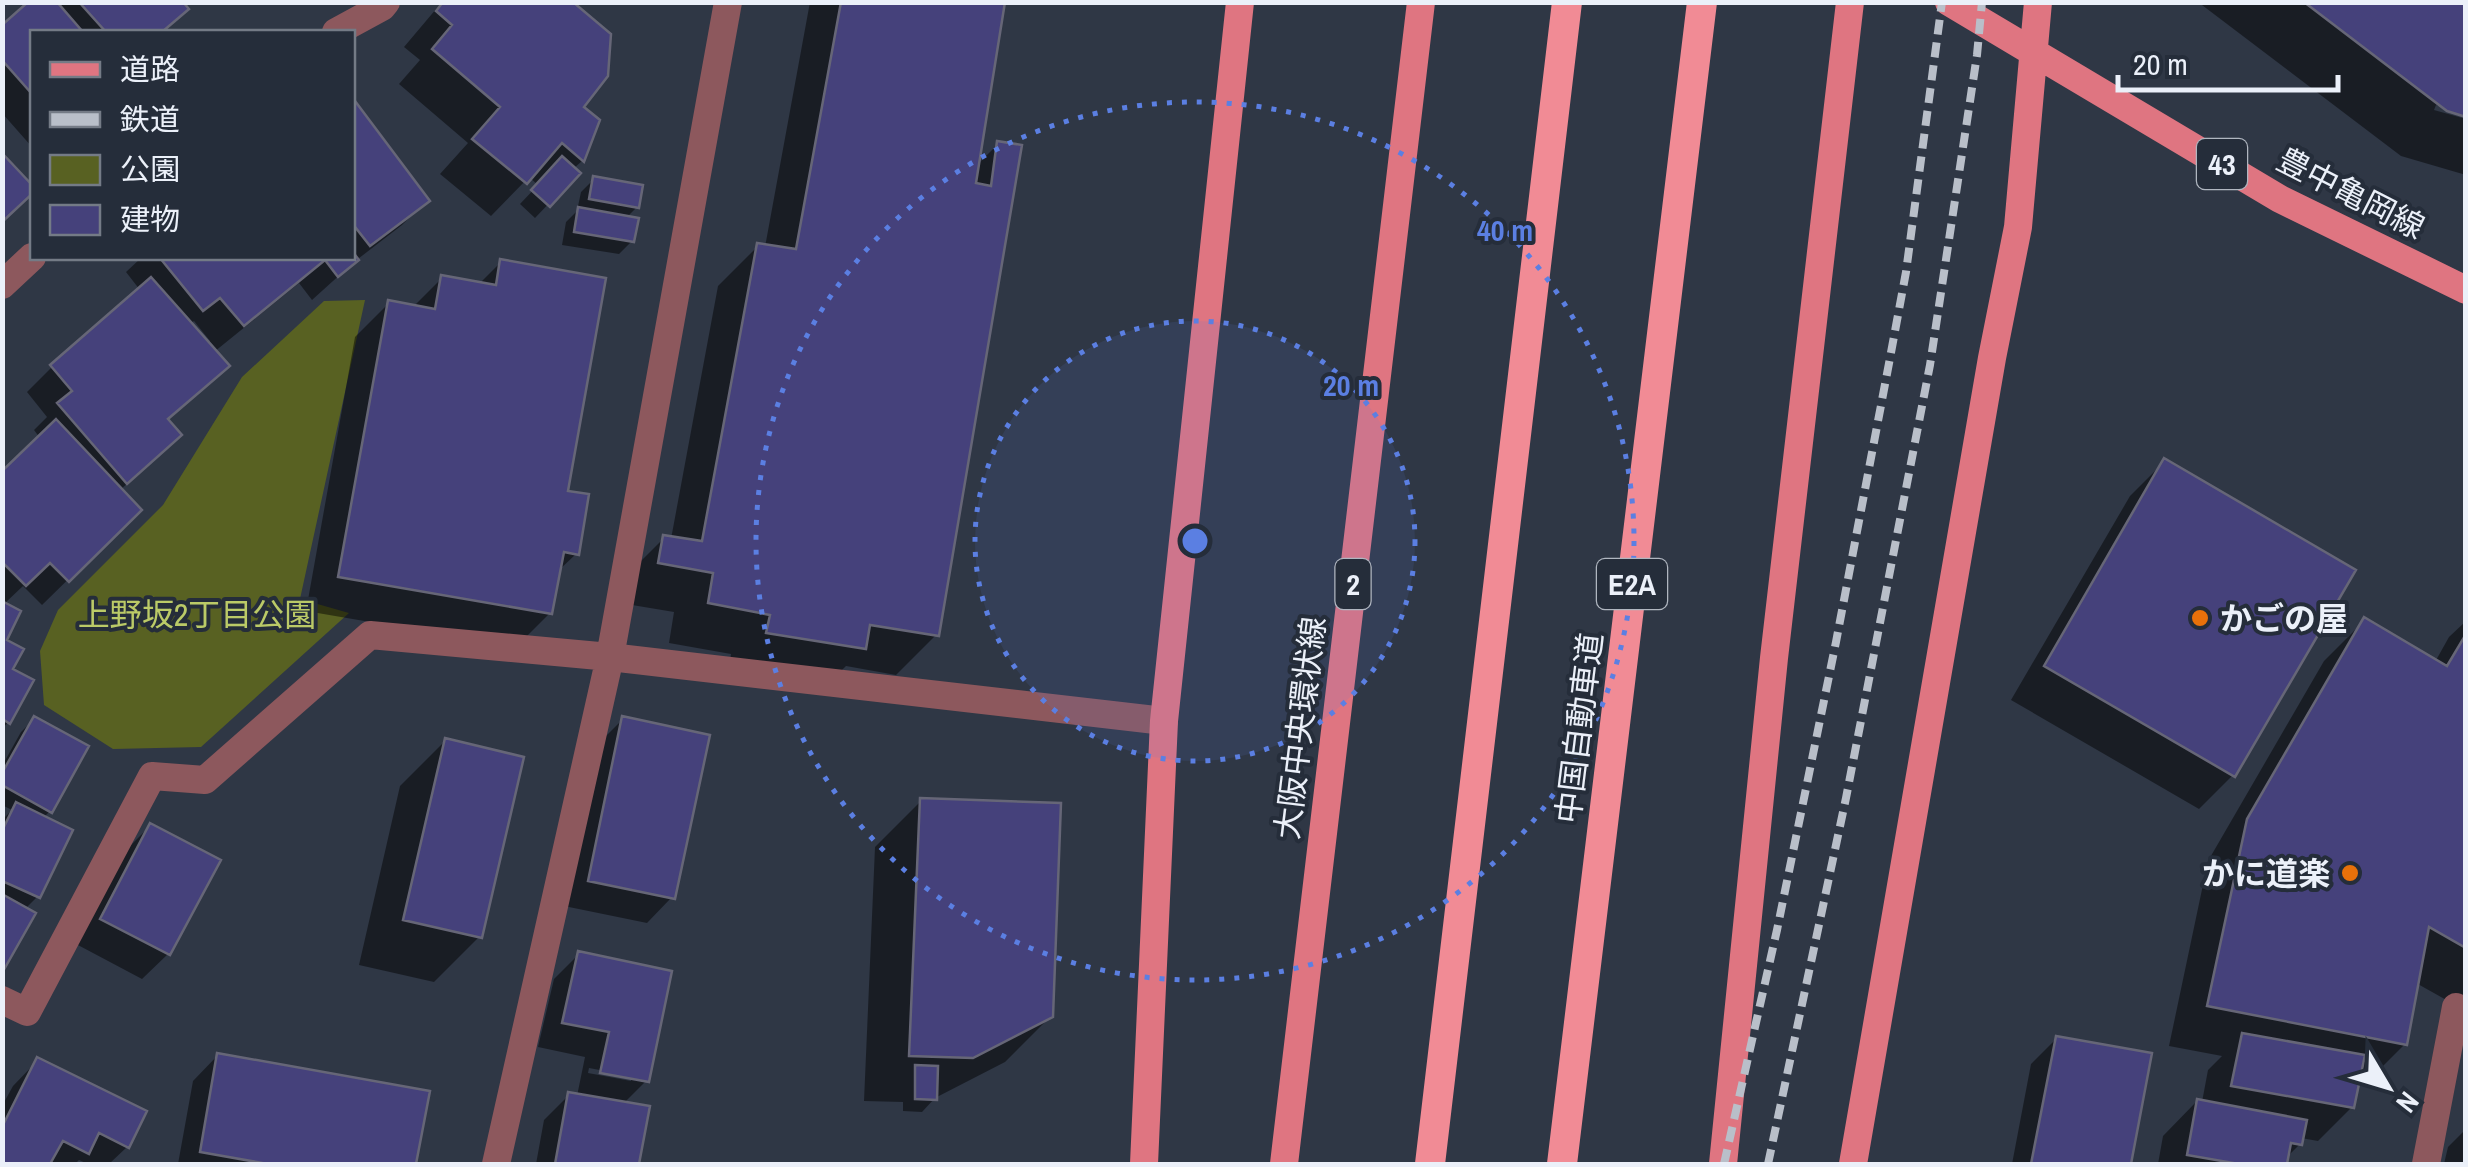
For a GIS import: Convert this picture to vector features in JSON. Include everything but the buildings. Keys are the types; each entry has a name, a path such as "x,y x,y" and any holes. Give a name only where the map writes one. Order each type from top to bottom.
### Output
{"highway":[{"path":"1430,1164 1567,2"},
{"name":"中国自動車道","path":"1562,1164 1702,2"}],"main road":[{"path":"1144,1164 1164,722 1240,2"},
{"name":"大阪中央環状線","path":"1284,1164 1421,2"},
{"path":"1723,1164 1774,658 1850,2"},
{"name":"豊中亀岡線","path":"1948,2 2280,199 2466,290"},
{"path":"1853,1164 1992,358 2018,228 2038,2"}],"street":[{"path":"340,30 386,2"},
{"path":"496,1164 610,657 728,2"},
{"path":"2,284 30,259"},
{"path":"2,1000 26,1012 152,776 204,780 370,636 610,657 1164,722"},
{"path":"2426,1164 2456,1006 2466,1012"}],"green space":[{"name":"上野坂2丁目公園","path":"365,300 300,599 349,613 201,747 113,749 44,705 40,651 58,610 163,505 242,377 324,301"}],"railway":[{"path":"1724,1164 1777,930 1890,358 1906,272 1942,2"},
{"path":"1768,1164 1846,798 1930,365 1982,2"}],"place":[{"name":"かごの屋","path":"2200,618"},
{"name":"かに道楽","path":"2350,873"}]}
